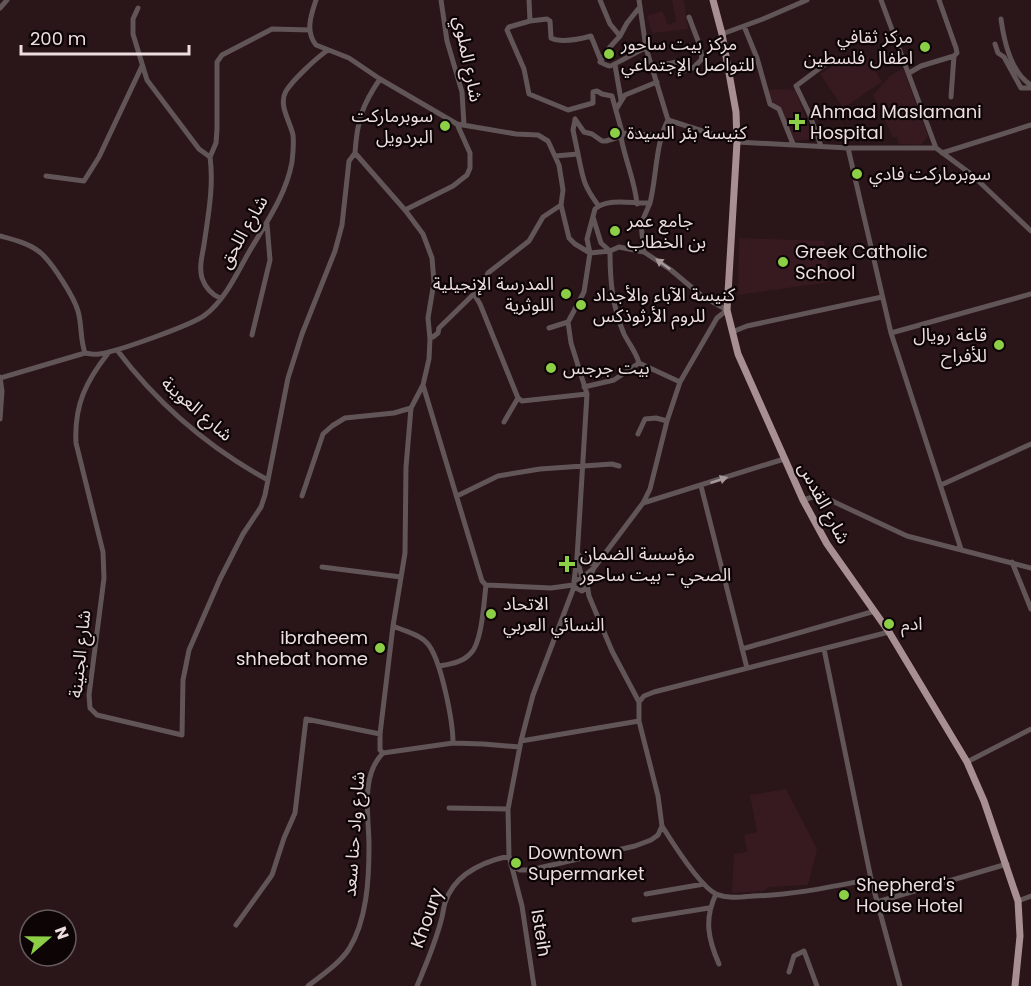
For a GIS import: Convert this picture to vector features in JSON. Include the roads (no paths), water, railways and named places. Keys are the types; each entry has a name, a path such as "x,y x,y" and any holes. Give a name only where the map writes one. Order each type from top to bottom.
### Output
{"main road":[{"name":"شارع القدس","path":"712,0 723,34 734,102 737,142 727,310 738,354 803,500 827,544 890,632 967,762 984,801 1018,901 1020,936 1015,986"}],"street":[{"path":"0,8 7,0"},
{"path":"316,0 310,30 316,45 349,58 380,79 460,124 516,134 538,135 548,141 559,165 561,205 569,238 575,244 590,253 610,251 619,247 644,252 671,270 702,296 727,310 717,318 680,382 667,421 650,489 643,503 595,567 574,584 551,588 486,585 482,581 423,385"},
{"name":"شارع الملوي","path":"441,0 447,41 462,92 460,124"},
{"path":"529,0 530,21"},
{"path":"600,0 610,24 620,36"},
{"path":"639,0 645,48 668,120 660,135 654,185 650,203 641,224 644,252"},
{"path":"723,34 807,0"},
{"path":"881,0 936,148 974,178 1031,231"},
{"path":"939,0 957,53 954,56 951,97"},
{"path":"138,8 133,19 133,34 147,80 199,149 210,157"},
{"path":"601,61 639,8"},
{"path":"652,67 676,62 683,66 684,70 693,68 702,59 700,46 689,17"},
{"path":"637,204 634,181 628,167 617,108 612,96 593,92 593,103 575,110 568,110 529,94 524,69 507,30 509,27 530,21 547,19 550,21 551,38 577,40 591,36 601,61 610,66 645,48"},
{"path":"1001,19 1005,45 1021,78 1031,87"},
{"path":"744,26 757,58 770,104 779,109 793,144"},
{"path":"220,298 207,288 202,277 201,262 211,192 210,157 216,143 217,62 222,55 272,29 310,30"},
{"path":"995,44 998,53 1004,57 1021,88 1031,87"},
{"name":"شارع اللحق","path":"0,378 85,353 97,354 117,350 204,316 237,274 267,224 290,172 293,154 292,133 283,100 285,92 315,59 328,50"},
{"path":"909,73 921,66 954,56"},
{"path":"821,146 796,86 832,59"},
{"path":"615,65 621,102"},
{"path":"46,176 84,181 99,157 142,66"},
{"path":"268,480 288,378 302,334 335,251 342,225 349,161 355,153 358,121 368,97 380,79"},
{"path":"617,108 625,95 657,82"},
{"path":"575,110 573,130 581,177 598,206"},
{"path":"575,119 584,132 602,141 623,135 660,135"},
{"path":"668,120 737,142 848,148 936,148"},
{"path":"405,210 453,186 467,175 470,168 470,153 460,124"},
{"path":"942,153 1031,125"},
{"path":"848,148 891,333 961,549"},
{"path":"355,153 405,210 427,242 432,258 434,282 428,325 435,332"},
{"path":"555,156 578,154"},
{"path":"650,203 615,203 598,206 592,216 587,239 590,253 584,292 568,322 571,344 587,394 577,556 582,578 587,585 593,606 617,661 639,702 639,720 658,796 662,826 704,884 716,894 730,897 791,895 871,879"},
{"path":"302,496 323,434 345,418 394,413 411,408 423,385 429,347 435,332 483,285 488,273 529,241 543,217 561,205"},
{"path":"592,216 602,243 610,251 611,294 614,307 639,363 680,382"},
{"path":"252,335 270,260 267,224"},
{"path":"0,236 29,246 43,256 64,282 78,313 81,341 85,353"},
{"path":"474,294 518,398 522,401 587,394"},
{"path":"891,333 1031,294"},
{"path":"732,332 747,326 882,297"},
{"path":"549,328 568,322"},
{"name":"شارع العوينة","path":"117,350 139,378 185,423 234,459 268,480"},
{"name":"شارع الجنينة","path":"110,352 95,369 82,394 75,426 76,443 103,552 104,578 89,695 90,708 97,715 182,735 183,680 189,650 227,564 261,507 268,480"},
{"path":"584,387 614,380 639,363"},
{"path":"0,378 0,419"},
{"path":"504,422 518,398"},
{"name":"شارع واد حنا سعد","path":"308,986 327,971 348,949 361,921 367,889 369,845 367,810 370,778 375,762 384,753 380,750 380,734 392,633 405,553 406,466 411,408"},
{"path":"638,434 645,419 656,418 667,421"},
{"path":"941,486 1031,444"},
{"path":"643,503 784,459"},
{"path":"457,496 498,476 582,466 612,464 619,466"},
{"path":"701,486 747,668"},
{"path":"650,489 653,494 662,498"},
{"path":"803,500 816,496 830,500 907,536 1031,568"},
{"path":"577,556 595,567"},
{"name":"Isteih","path":"534,986 517,885 509,856 508,809 533,695 574,584 577,556"},
{"path":"1012,562 1031,609"},
{"path":"322,567 401,577"},
{"path":"582,591 595,567"},
{"path":"574,584 577,591 582,591 593,606"},
{"path":"440,666 465,658 473,651 483,613 486,585"},
{"path":"742,649 875,611"},
{"path":"393,626 428,643 440,666 453,731 453,743"},
{"path":"639,702 644,696 654,692 890,632"},
{"path":"824,649 871,879 900,986"},
{"path":"236,925 272,875 295,813 306,719 380,734"},
{"path":"384,753 453,743 521,744 639,720"},
{"path":"967,762 1031,729"},
{"path":"449,808 508,809"},
{"path":"511,865 520,870 530,870 651,840 658,835 662,826"},
{"name":"Khoury","path":"417,986 436,937 445,903 453,888 464,874 509,856"},
{"path":"877,902 1007,864"},
{"path":"517,885 520,876 530,870"},
{"path":"646,894 704,884"},
{"path":"716,894 709,908 709,934 711,947 719,964"},
{"path":"1018,901 1031,896"},
{"path":"634,920 709,908"},
{"path":"789,972 794,956 804,951 817,986"}],"place":[{"name":"مركز ثقافي اطفال فلسطين","path":"925,47"},
{"name":"مركز بيت ساحور للتواصل الإجتماعي","path":"609,54"},
{"name":"Ahmad Maslamani Hospital","path":"797,122"},
{"name":"سوبرماركت البردويل","path":"445,126"},
{"name":"كنيسة بئر السيدة","path":"615,133"},
{"name":"سوبرماركت فادي","path":"857,174"},
{"name":"جامع عمر بن الخطاب","path":"615,231"},
{"name":"Greek Catholic School","path":"783,262"},
{"name":"المدرسة الإنجيلية اللوثرية","path":"566,294"},
{"name":"كنيسة الآباء والأجداد للروم الأرثوذكس","path":"581,305"},
{"name":"قاعة رويال للأفراح","path":"999,345"},
{"name":"بيت جرجس","path":"551,368"},
{"name":"مؤسسة الضمان الصحي - بيت ساحور","path":"567,564"},
{"name":"الاتحاد النسائي العربي","path":"491,614"},
{"name":"ادم","path":"889,624"},
{"name":"ibraheem shhebat home","path":"380,648"},
{"name":"Downtown Supermarket","path":"516,863"},
{"name":"Shepherd's House Hotel","path":"844,895"}]}
